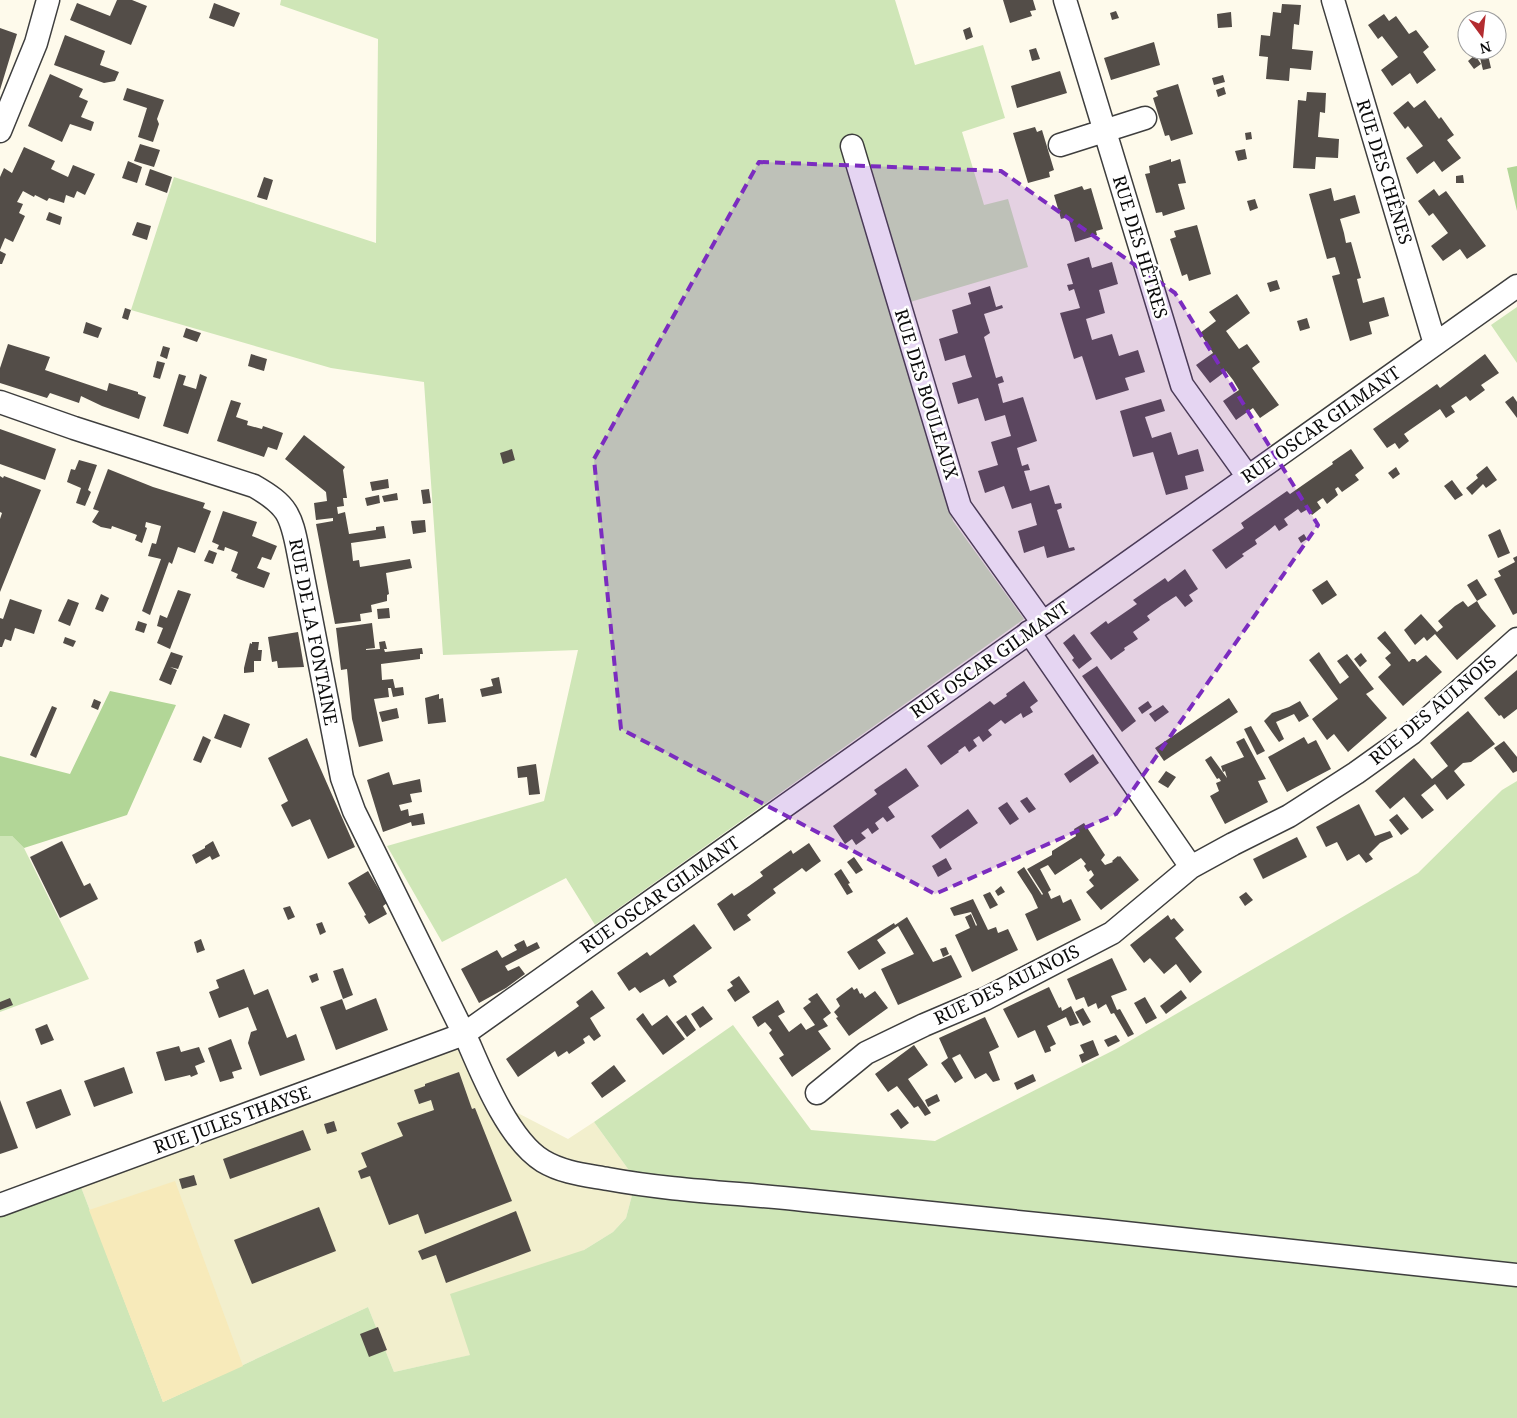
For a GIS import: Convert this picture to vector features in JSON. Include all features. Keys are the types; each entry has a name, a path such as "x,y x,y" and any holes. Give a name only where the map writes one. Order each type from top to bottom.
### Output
{"street":[{"path":"0,131 36,43 48,0"},
{"name":"RUE DES HÊTRES","path":"1065,0 1182,385 1248,477"},
{"name":"RUE DES CHÊNES","path":"1332,0 1435,344"},
{"path":"1060,145 1145,118"},
{"name":"RUE DES BOULEAUX","path":"852,146 960,507 1036,628"},
{"name":"RUE OSCAR GILMANT","path":"464,1034 1517,286"},
{"name":"RUE DE LA FONTAINE","path":"0,402 254,486 274,497 286,511 294,530 342,778 354,811 485,1080 519,1138 528,1150 545,1162 570,1172 644,1186 803,1200 1517,1275"},
{"path":"1036,628 1191,867"},
{"name":"RUE DES AULNOIS","path":"817,1093 866,1053 924,1025 985,999 1112,933 1191,867 1289,816 1356,773 1412,732 1517,639"},
{"name":"RUE JULES THAYSE","path":"0,1205 464,1034"}],"highlighted area":[{"path":"759,162 1001,171 1175,293 1318,525 1116,814 935,894 621,729 594,459"}],"shaded area":[{"path":"469,1044 506,1107 568,1139 594,1122 636,1180 626,1218 613,1232 584,1250 471,1355 394,1372 368,1307 163,1402 81,1187"}],"green space":[{"path":"281,0 895,0 915,65 983,45 1005,118 962,132 984,205 1008,199 1028,267 890,308 953,521 1024,619 595,925 566,878 442,942 387,846 544,801 578,650 443,655 424,382 331,368 131,310 174,177 376,243 378,39 280,5"},
{"path":"1517,166 1517,211 1507,168"},
{"path":"1517,307 1517,363 1491,325"},
{"path":"110,691 176,705 127,815 24,848 12,836 0,836 0,756 70,774"},
{"path":"1517,781 1517,1418 0,1418 0,1216 81,1187 163,1402 368,1307 394,1372 470,1355 450,1294 584,1250 613,1232 626,1218 636,1180 594,1122 733,1025 811,1130 935,1141 1116,1049 1418,873 1502,790"},
{"path":"0,836 12,836 24,848 89,979 0,1012"}],"sand":[{"path":"175,1181 243,1366 163,1402 89,1210"}],"building":[{"path":"117,0 132,0 147,6 131,45 70,20 77,3 110,16"},
{"path":"1003,0 1033,0 1036,10 1030,11 1032,16 1010,23"},
{"path":"214,3 240,13 234,27 209,18"},
{"path":"1282,4 1301,5 1299,25 1294,24 1292,49 1313,51 1311,70 1290,68 1289,81 1266,79 1268,57 1259,56 1261,35 1270,36 1273,12 1281,13"},
{"path":"1116,11 1119,18 1112,20 1110,13"},
{"path":"1231,12 1232,27 1218,28 1217,14"},
{"path":"1384,14 1389,21 1396,16 1409,34 1416,30 1429,47 1423,52 1436,70 1417,84 1410,73 1392,86 1381,70 1398,57 1382,36 1378,39 1368,25"},
{"path":"970,27 973,37 966,40 963,30"},
{"path":"0,28 17,34 0,90"},
{"path":"65,35 105,51 100,65 119,72 115,81 104,83 54,65"},
{"path":"1154,42 1160,65 1111,80 1104,58"},
{"path":"1036,48 1040,59 1032,61 1029,50"},
{"path":"1478,60 1481,64 1474,69 1468,61"},
{"path":"1480,60 1489,60 1491,68 1483,70"},
{"path":"1060,71 1067,93 1017,108 1011,86"},
{"path":"50,74 83,89 79,97 88,101 81,117 94,122 91,131 70,124 62,142 28,126"},
{"path":"1223,75 1225,82 1214,85 1212,78"},
{"path":"1178,84 1193,134 1171,141 1169,135 1165,136 1153,98 1158,96 1156,91"},
{"path":"1224,87 1226,94 1218,97 1216,90"},
{"path":"127,88 164,100 157,119 159,124 153,142 138,137 147,108 123,100"},
{"path":"1307,92 1326,93 1325,113 1320,112 1318,137 1339,139 1338,158 1316,157 1315,169 1293,168 1298,100 1306,101"},
{"path":"1425,100 1454,135 1447,140 1461,158 1442,172 1434,161 1417,174 1406,158 1423,146 1408,126 1405,129 1393,113 1408,101 1414,108"},
{"path":"1035,127 1037,132 1042,130 1054,170 1049,172 1050,177 1028,183 1013,133"},
{"path":"1251,132 1252,139 1246,140 1245,133"},
{"path":"140,144 160,150 154,167 134,161"},
{"path":"24,147 55,161 51,169 68,177 73,165 95,174 85,195 77,191 74,198 66,195 64,203 49,198 47,201 23,191 17,202 23,204 19,213 25,216 13,242 5,238 0,250 0,177 4,168 12,173"},
{"path":"1245,149 1247,159 1238,161 1235,151"},
{"path":"1171,159 1171,162 1180,159 1186,183 1178,184 1185,209 1163,216 1162,212 1156,213 1145,174 1150,173 1149,166"},
{"path":"128,161 142,167 137,183 122,178"},
{"path":"150,169 172,177 167,193 145,185"},
{"path":"1463,175 1464,183 1456,183 1456,176"},
{"path":"264,177 273,180 267,200 257,197"},
{"path":"1082,186 1084,190 1091,188 1103,229 1096,231 1097,235 1075,242 1068,217 1061,219 1054,195"},
{"path":"1331,188 1334,201 1355,195 1360,213 1340,219 1346,243 1351,242 1361,278 1357,279 1363,303 1384,297 1389,316 1369,322 1372,334 1350,341 1332,276 1340,274 1335,257 1327,259 1309,194"},
{"path":"1434,189 1439,196 1446,191 1486,246 1467,259 1460,249 1443,261 1431,246 1448,233 1433,213 1429,216 1418,201"},
{"path":"1255,199 1258,208 1250,211 1247,201"},
{"path":"49,212 62,217 60,225 46,220"},
{"path":"137,222 151,226 147,240 132,235"},
{"path":"1197,225 1211,274 1189,281 1187,274 1182,276 1170,239 1176,237 1174,231"},
{"path":"0,251 6,254 2,264 0,264"},
{"path":"1089,257 1092,268 1112,262 1118,284 1099,290 1105,313 1086,319 1092,340 1112,334 1119,356 1138,350 1145,372 1125,378 1129,390 1096,400 1082,356 1074,359 1060,313 1080,308 1074,289 1069,291 1067,285 1073,284 1067,264"},
{"path":"1277,280 1280,289 1270,292 1267,283"},
{"path":"990,286 996,307 1002,305 1003,308 984,314 990,333 984,337 996,378 1002,376 1004,382 998,384 1003,403 1023,397 1037,441 1017,448 1022,466 1028,464 1030,470 1024,471 1030,491 1049,485 1055,504 1061,503 1062,508 1057,510 1069,548 1074,547 1075,550 1047,558 1044,546 1024,553 1018,531 1037,525 1031,503 1012,509 1004,486 985,493 978,471 998,465 991,442 1011,436 1005,415 985,421 978,398 958,404 952,383 972,377 965,355 945,361 939,339 958,333 952,310 971,304 968,293"},
{"path":"1237,294 1250,313 1226,331 1239,349 1247,344 1260,362 1252,368 1279,405 1260,418 1253,408 1236,420 1223,401 1239,390 1233,380 1226,371 1210,383 1196,365 1213,353 1200,333 1216,321 1209,312"},
{"path":"125,308 131,310 128,320 122,318"},
{"path":"1307,318 1310,328 1300,331 1297,321"},
{"path":"86,322 102,328 98,338 83,333"},
{"path":"186,328 201,333 197,342 183,337"},
{"path":"8,344 50,357 45,370 107,391 109,383 138,392 138,394 146,397 139,419 102,406 81,396 79,403 50,393 47,398 0,383 0,368"},
{"path":"163,346 170,348 167,359 160,356"},
{"path":"251,354 267,359 264,371 248,366"},
{"path":"1485,354 1499,373 1481,385 1485,390 1470,401 1466,396 1451,406 1455,412 1446,418 1440,409 1404,434 1409,441 1399,449 1395,443 1387,448 1373,429 1437,384 1440,388"},
{"path":"157,361 165,363 160,379 153,377"},
{"path":"179,374 186,376 183,385 196,389 200,374 207,377 188,434 163,426"},
{"path":"1513,396 1517,402 1517,418 1505,402"},
{"path":"1161,399 1165,411 1145,417 1152,438 1171,432 1178,455 1198,449 1204,471 1185,476 1188,489 1166,495 1153,452 1133,457 1120,411"},
{"path":"231,400 241,403 236,417 248,421 247,425 262,429 263,426 283,433 277,450 268,447 264,457 217,441"},
{"path":"0,429 56,449 45,480 0,464"},
{"path":"304,435 345,467 343,470 347,498 343,498 344,506 337,507 338,514 345,512 349,534 376,530 376,527 384,526 386,538 351,543 353,561 359,560 360,567 410,559 412,568 386,573 389,594 387,595 387,601 371,605 372,612 360,614 361,621 335,624 316,524 333,521 333,518 316,520 314,503 327,501 326,492 285,459"},
{"path":"512,449 515,460 503,464 500,453"},
{"path":"1351,449 1364,468 1355,475 1359,480 1342,492 1338,487 1335,489 1338,495 1327,504 1323,498 1317,502 1321,508 1312,515 1308,509 1301,513 1298,509 1284,519 1288,525 1279,531 1275,525 1255,540 1257,544 1242,554 1244,556 1226,569 1212,550 1244,528 1241,523 1287,491 1290,494"},
{"path":"79,460 97,465 88,490 91,492 85,506 76,503 81,488 67,482 71,469 75,470"},
{"path":"1487,466 1497,480 1486,488 1483,484 1472,495 1466,488 1478,478 1476,475"},
{"path":"1396,467 1400,474 1393,479 1388,473"},
{"path":"108,469 153,487 205,503 203,508 211,511 195,553 178,547 172,564 169,562 150,615 142,611 161,559 148,556 152,543 156,544 161,526 146,522 145,527 147,528 142,543 135,540 137,535 112,526 111,529 101,527 92,522 99,511 93,509"},
{"path":"0,476 41,490 0,592 0,519 2,513 0,512"},
{"path":"388,479 389,488 372,491 370,482"},
{"path":"1452,480 1463,495 1455,500 1444,486"},
{"path":"429,489 431,503 423,504 421,490"},
{"path":"397,493 398,500 384,502 382,496"},
{"path":"379,495 380,503 367,506 365,498"},
{"path":"223,511 257,522 252,536 277,546 271,560 262,557 257,568 270,573 264,588 236,578 238,574 231,571 238,552 225,547 224,551 217,549 219,545 212,542"},
{"path":"425,520 426,532 413,534 411,521"},
{"path":"1500,529 1510,553 1498,558 1488,535"},
{"path":"1304,534 1307,539 1301,543 1298,538"},
{"path":"209,550 217,553 213,564 204,561"},
{"path":"1517,556 1517,613 1513,615 1494,579 1501,576 1498,571 1515,562 1513,558"},
{"path":"1185,569 1198,589 1189,595 1193,601 1185,607 1176,596 1162,605 1147,616 1150,620 1133,632 1138,639 1111,660 1090,633 1106,621 1108,624 1137,604 1133,600 1165,578 1168,582"},
{"path":"1477,579 1487,595 1477,601 1467,585"},
{"path":"1327,580 1337,595 1322,605 1312,590"},
{"path":"178,590 191,594 170,649 157,643 163,628 157,626 160,615 167,618"},
{"path":"101,594 109,598 103,612 95,609"},
{"path":"10,599 42,610 34,634 15,628 11,641 5,639 2,647 0,647 0,618 3,619"},
{"path":"68,599 79,603 70,626 58,621"},
{"path":"1463,601 1468,607 1477,601 1496,626 1457,660 1435,634 1427,641 1424,637 1415,645 1404,630 1421,614 1437,632 1443,627 1438,621 1455,606"},
{"path":"389,608 390,618 378,619 377,609"},
{"path":"138,621 147,624 144,633 135,630"},
{"path":"372,623 375,648 366,650 380,649 379,642 385,641 387,649 384,649 385,652 422,648 423,654 420,654 420,659 381,664 382,680 393,679 395,688 403,687 404,695 393,697 391,688 388,688 389,697 374,699 383,741 359,747 352,719 347,669 341,670 336,628"},
{"path":"1385,631 1409,662 1415,659 1417,662 1426,655 1442,672 1403,706 1378,677 1391,665 1385,658 1391,653 1377,638"},
{"path":"298,632 304,667 278,668 277,661 272,662 268,637"},
{"path":"1074,634 1092,659 1079,669 1072,660 1074,658 1063,643"},
{"path":"65,637 76,641 73,647 63,643"},
{"path":"252,642 259,642 258,650 262,650 261,661 254,661 254,672 244,673 250,643 252,644"},
{"path":"171,652 183,656 178,669 170,667 177,670 171,685 159,680"},
{"path":"1319,652 1340,684 1349,677 1337,661 1347,654 1374,689 1366,694 1387,718 1348,752 1334,734 1327,740 1312,719 1338,699 1309,660"},
{"path":"1361,653 1367,661 1360,667 1354,659"},
{"path":"1097,666 1136,721 1122,732 1082,676"},
{"path":"1517,670 1517,709 1504,719 1501,715 1499,716 1484,698"},
{"path":"499,677 502,693 482,697 480,689 493,686 491,679"},
{"path":"1024,681 1038,701 1030,707 1033,712 1023,718 1021,713 1005,724 1001,720 988,730 992,735 983,742 979,736 973,740 977,746 969,752 965,746 941,765 927,746 990,701 994,705"},
{"path":"439,694 439,699 443,698 446,722 428,724 425,698"},
{"path":"1229,698 1238,712 1164,761 1155,748"},
{"path":"94,699 101,702 98,710 91,707"},
{"path":"1148,701 1152,707 1142,714 1138,708"},
{"path":"1300,701 1309,716 1299,722 1294,714 1276,722 1284,739 1279,742 1264,721 1272,713"},
{"path":"1163,705 1169,712 1155,722 1149,714"},
{"path":"52,706 57,708 36,758 30,755"},
{"path":"397,708 399,718 382,722 379,712"},
{"path":"1468,711 1495,744 1471,762 1463,763 1454,771 1465,785 1447,800 1435,784 1421,795 1434,810 1422,819 1404,797 1390,809 1375,791 1414,758 1432,779 1448,766 1430,743"},
{"path":"224,714 250,724 241,748 214,738"},
{"path":"1251,726 1265,751 1257,755 1244,729"},
{"path":"203,736 211,740 201,763 193,760"},
{"path":"1304,737 1308,744 1316,740 1331,769 1287,792 1268,757"},
{"path":"307,738 355,847 328,859 310,819 292,827 281,805 288,801 268,758"},
{"path":"1244,738 1266,779 1258,781 1268,802 1225,824 1210,796 1219,791 1216,783 1221,781 1219,778 1217,779 1205,760 1211,756 1227,778 1221,766 1244,757 1236,742"},
{"path":"1504,741 1517,757 1517,771 1513,773 1494,748"},
{"path":"1093,754 1099,763 1070,783 1064,774"},
{"path":"536,764 540,794 529,795 527,777 518,778 517,767"},
{"path":"906,768 919,786 888,807 895,817 887,822 883,817 875,823 879,829 872,834 868,828 861,833 866,838 856,845 852,839 845,844 833,826 877,794 874,790"},
{"path":"1166,771 1176,777 1168,788 1158,782"},
{"path":"389,772 393,785 420,779 422,792 410,794 412,802 399,805 401,811 408,809 409,816 423,813 425,824 412,826 411,822 383,832 367,780"},
{"path":"1027,797 1036,809 1029,813 1020,801"},
{"path":"1007,802 1019,819 1010,825 998,808"},
{"path":"1359,804 1375,836 1390,831 1393,837 1380,843 1369,854 1373,859 1366,863 1359,854 1347,861 1337,842 1326,847 1316,827"},
{"path":"968,809 978,823 940,849 931,836"},
{"path":"1397,814 1409,829 1401,835 1389,820"},
{"path":"1084,823 1105,855 1101,860 1105,865 1113,862 1120,856 1139,880 1101,910 1086,892 1094,886 1089,880 1094,875 1091,870 1088,872 1084,866 1086,864 1081,858 1055,875 1048,865 1040,869 1051,890 1048,892 1051,899 1060,895 1063,903 1071,899 1081,920 1037,941 1025,914 1038,908 1017,872 1024,867 1042,895 1027,869 1052,855 1052,851 1076,836 1074,829"},
{"path":"1297,837 1307,857 1263,879 1253,859"},
{"path":"62,841 84,886 90,883 98,899 60,918 30,857"},
{"path":"213,841 220,856 212,860 210,856 196,864 192,855"},
{"path":"809,843 821,861 806,872 802,868 773,889 776,893 747,915 751,920 734,931 717,904 732,893 734,896 763,876 760,872 791,850 793,854"},
{"path":"854,857 863,870 856,874 847,862"},
{"path":"946,858 952,869 938,877 932,866"},
{"path":"841,869 850,883 848,884 853,892 847,895 834,874"},
{"path":"368,871 387,903 383,906 387,914 369,924 348,883"},
{"path":"1001,886 1005,892 998,896 995,891"},
{"path":"990,892 998,905 990,909 983,895"},
{"path":"1246,892 1253,900 1245,906 1239,897"},
{"path":"973,899 988,930 996,927 998,933 1008,929 1018,950 972,972 955,935 970,928 965,917 971,914 977,925 971,912 954,916 950,908"},
{"path":"290,906 295,917 288,920 283,908"},
{"path":"1168,915 1171,920 1174,918 1184,930 1175,938 1202,972 1190,983 1176,964 1164,974 1150,958 1144,963 1130,945"},
{"path":"907,917 933,962 951,955 962,977 898,1005 881,969 914,954 898,926 877,940 886,953 859,970 847,952"},
{"path":"322,922 326,932 320,935 316,924"},
{"path":"694,924 712,948 673,976 677,982 669,987 664,979 640,993 635,987 629,991 617,973 647,952 650,956"},
{"path":"201,939 205,950 197,953 194,942"},
{"path":"524,940 527,947 537,942 540,948 505,966 508,971 519,966 525,974 506,988 479,1003 461,969 497,950 502,958 517,950 514,945"},
{"path":"946,947 949,954 943,957 940,949"},
{"path":"1112,958 1127,990 1111,996 1117,1010 1120,1009 1134,1034 1128,1037 1114,1013 1111,1014 1106,1004 1098,1009 1096,1003 1088,1007 1084,997 1076,1000 1067,979"},
{"path":"343,968 353,995 343,999 333,971"},
{"path":"244,969 254,995 268,989 287,1038 296,1034 305,1060 260,1076 248,1043 251,1032 257,1030 248,1007 219,1018 209,992 219,988 216,980"},
{"path":"317,973 319,980 312,983 309,976"},
{"path":"739,976 750,992 735,1002 727,990 733,986 730,982"},
{"path":"852,987 854,990 857,988 865,998 875,991 888,1008 849,1036 834,1012 840,1006 836,999"},
{"path":"1049,987 1059,1008 1061,1007 1062,1011 1071,1006 1079,1023 1070,1026 1066,1017 1047,1026 1056,1044 1050,1047 1051,1051 1045,1053 1035,1030 1018,1038 1003,1009"},
{"path":"592,990 605,1008 590,1018 601,1036 594,1041 589,1035 583,1039 585,1043 569,1054 567,1051 558,1057 555,1051 518,1077 506,1059 579,1006 576,1002"},
{"path":"1181,990 1187,998 1166,1014 1160,1006"},
{"path":"817,993 831,1013 823,1019 828,1026 818,1031 831,1049 792,1077 779,1058 784,1055 769,1033 772,1030 765,1022 758,1027 752,1017 778,1000 785,1012 778,1016 789,1032 801,1023 806,1030 815,1025 803,1008 811,1002 808,999"},
{"path":"1145,997 1157,1018 1146,1024 1134,1003"},
{"path":"10,998 13,1005 0,1010 0,1002"},
{"path":"376,998 388,1030 336,1050 320,1007 342,999 346,1010"},
{"path":"703,1006 713,1019 700,1028 691,1014"},
{"path":"1083,1008 1091,1022 1083,1026 1075,1012"},
{"path":"643,1013 652,1026 667,1015 685,1039 663,1055 636,1019"},
{"path":"686,1015 696,1030 687,1037 676,1022"},
{"path":"985,1017 999,1047 989,1052 1000,1080 993,1082 986,1073 975,1079 960,1054 952,1058 963,1078 955,1083 941,1063 948,1058 939,1038"},
{"path":"47,1024 54,1040 41,1045 35,1029"},
{"path":"1116,1035 1120,1041 1108,1047 1104,1040"},
{"path":"231,1039 242,1069 232,1072 234,1078 220,1082 208,1048"},
{"path":"1093,1040 1099,1055 1082,1063 1079,1055 1084,1053 1080,1045"},
{"path":"914,1045 928,1065 908,1079 931,1113 925,1116 918,1106 914,1108 897,1086 888,1092 875,1074"},
{"path":"179,1046 181,1052 199,1047 205,1062 195,1066 198,1074 165,1081 156,1052"},
{"path":"614,1065 626,1081 602,1098 591,1083"},
{"path":"124,1067 133,1093 94,1107 84,1081"},
{"path":"459,1072 472,1109 475,1108 512,1201 425,1234 418,1214 389,1225 370,1176 361,1179 358,1171 367,1167 361,1153 403,1136 397,1123 434,1110 431,1100 419,1104 414,1090"},
{"path":"1033,1074 1036,1081 1017,1090 1014,1083"},
{"path":"61,1089 71,1115 36,1129 26,1102"},
{"path":"937,1094 940,1101 928,1107 925,1100"},
{"path":"0,1100 18,1148 0,1154"},
{"path":"898,1109 909,1123 901,1129 890,1114"},
{"path":"334,1121 337,1131 327,1134 324,1124"},
{"path":"303,1130 311,1150 230,1179 223,1159"},
{"path":"194,1175 197,1185 182,1189 179,1179"},
{"path":"319,1207 336,1251 252,1284 234,1240"},
{"path":"516,1211 531,1251 446,1283 436,1255 422,1260 418,1251"},
{"path":"378,1327 387,1350 369,1357 360,1334"}]}
